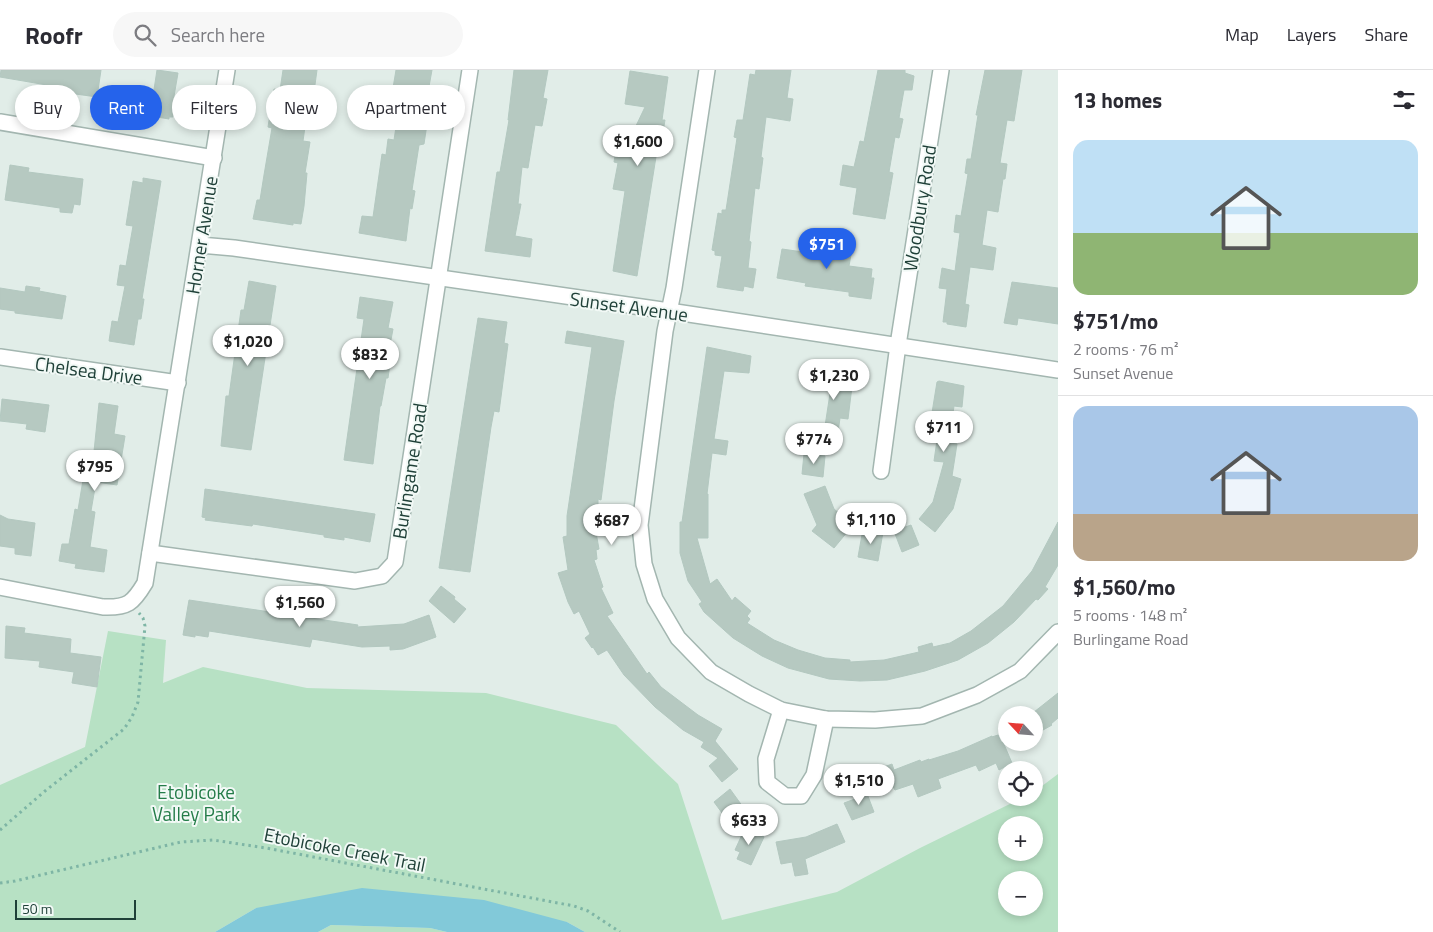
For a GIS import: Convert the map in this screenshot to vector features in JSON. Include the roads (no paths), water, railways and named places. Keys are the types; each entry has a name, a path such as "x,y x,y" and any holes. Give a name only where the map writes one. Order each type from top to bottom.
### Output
{"street":[{"name":"Horner Avenue","path":"0,587 103,607 118,607 131,603 145,582 227,70"},
{"name":"Burlingame Road","path":"150,553 355,581 382,576 395,562 470,70"},
{"path":"707,70 669,311 640,525 644,564 655,599 678,638 711,672 781,710 826,719 875,720 922,716 977,695 1020,671 1058,632"},
{"name":"Woodbury Road","path":"881,471 898,346 941,70"},
{"path":"0,122 214,158"},
{"name":"Sunset Avenue","path":"200,245 234,248 669,311 1058,370"},
{"name":"Chelsea Drive","path":"0,357 178,382"},
{"path":"781,710 766,760 767,782 785,796 801,796 814,775 826,719"}],"water":[{"path":"362,888 484,900 567,922 585,932 447,932 430,928 331,925 318,932 215,932 256,908"}],"park label":[{"name":"Etobicoke Valley Park","path":"196,802"}]}
